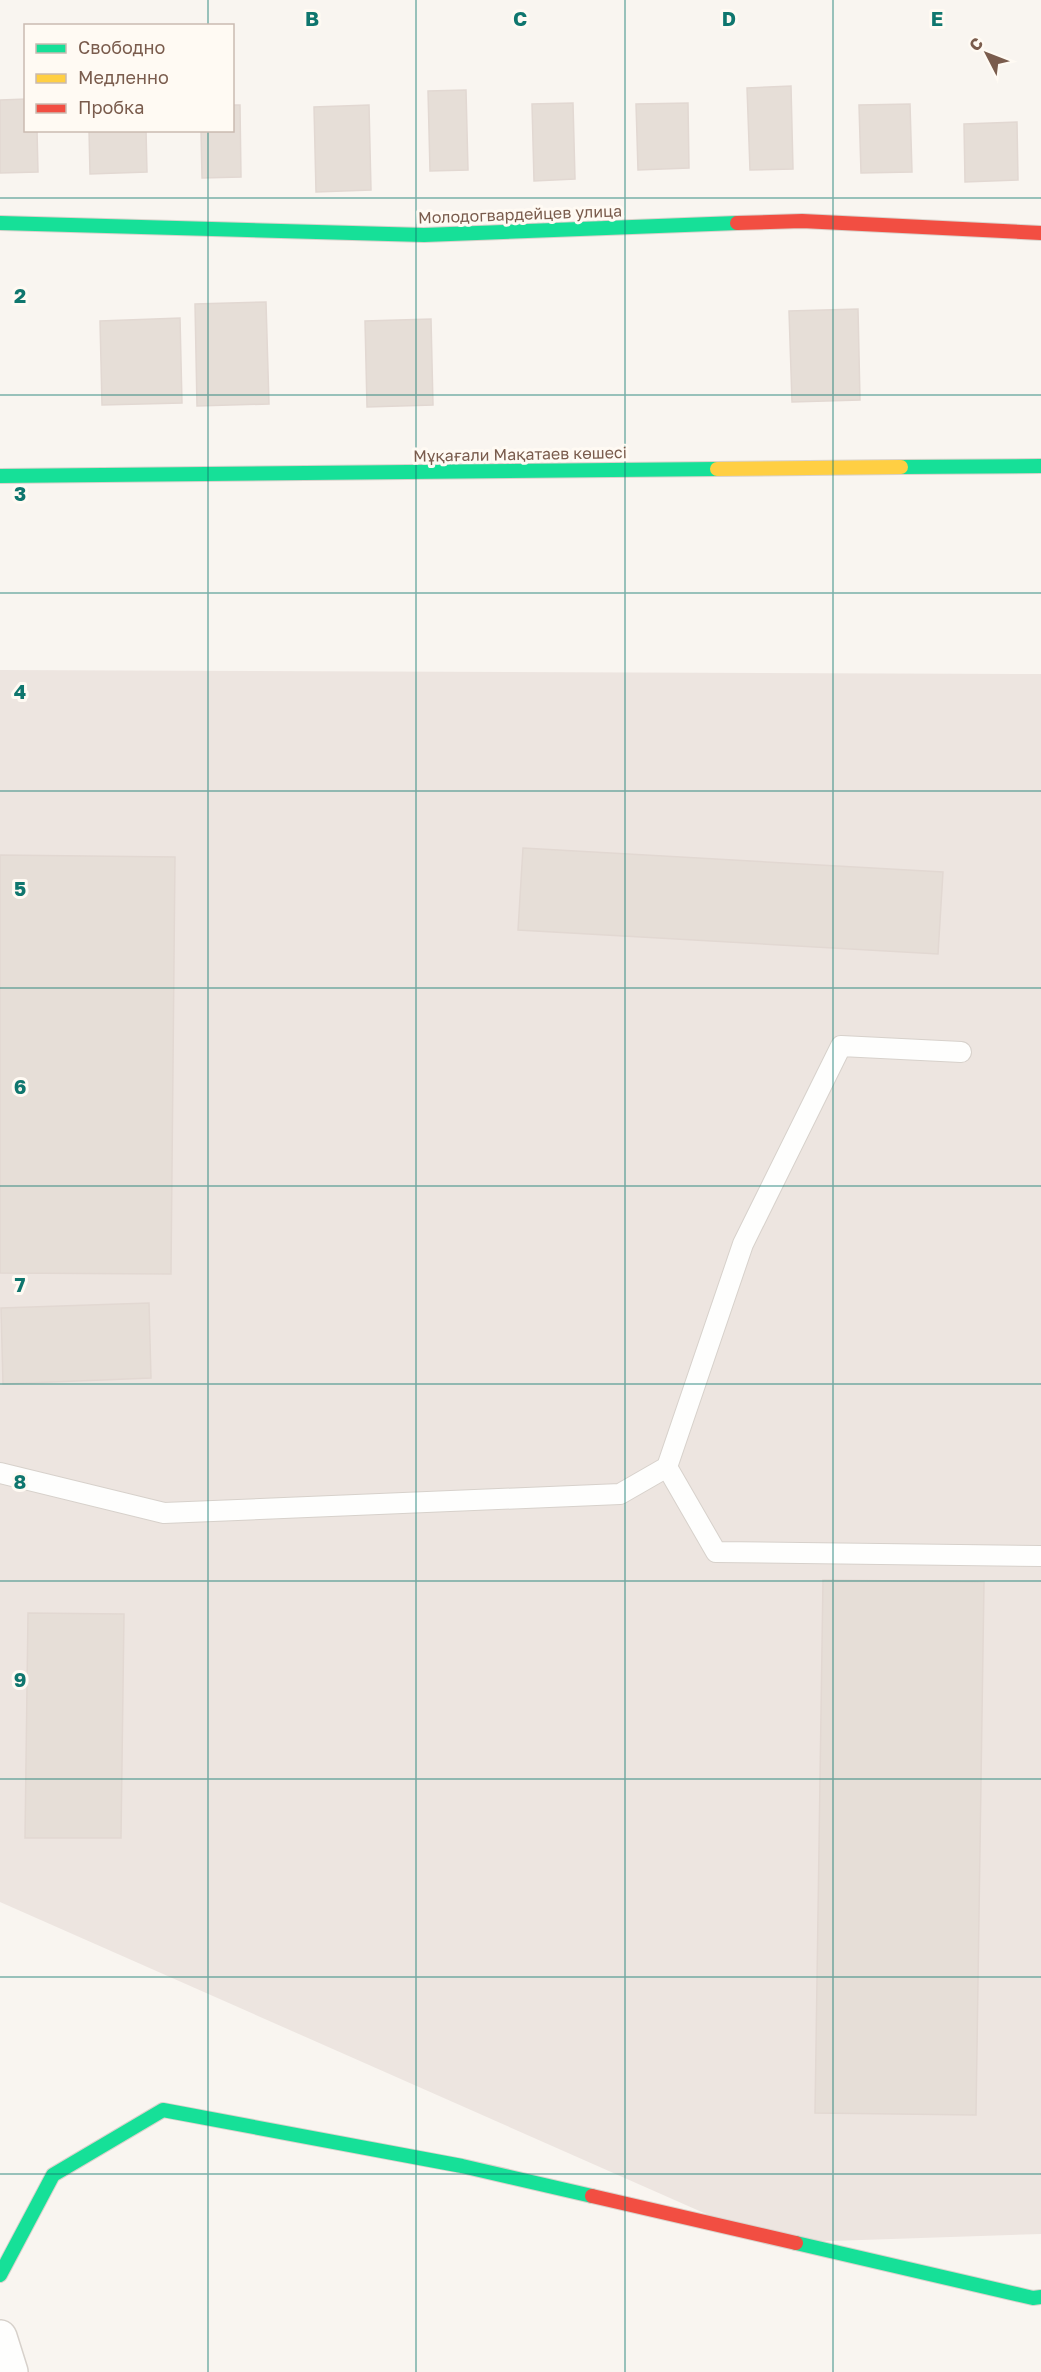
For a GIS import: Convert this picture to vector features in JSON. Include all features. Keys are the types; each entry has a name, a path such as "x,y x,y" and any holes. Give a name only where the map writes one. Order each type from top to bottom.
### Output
{"street":[{"name":"Молодогвардейцев улица","path":"0,223 424,235 802,220 1041,233"},
{"name":"Мұқағали Мақатаев көшесі","path":"0,476 1041,466"},
{"path":"0,2275 53,2175 163,2110 462,2166 1041,2298"},
{"path":"0,2337 11,2372"}],"lane":[{"path":"0,1473 164,1513 620,1494 667,1467 742,1244 841,1046 961,1052"},
{"path":"667,1467 716,1552 1041,1556"}],"shaded area":[{"path":"0,670 1041,674 1041,2234 772,2243 0,1902"}],"building":[{"path":"791,86 793,169 750,170 747,88"},
{"path":"466,90 468,170 430,171 428,91"},
{"path":"24,99 24,132 37,132 38,172 0,173 0,100"},
{"path":"573,103 575,179 534,181 532,104"},
{"path":"688,103 689,168 638,170 636,104"},
{"path":"910,104 912,172 861,173 859,105"},
{"path":"234,105 240,105 241,177 202,178 201,132 234,132"},
{"path":"369,105 371,190 316,192 314,107"},
{"path":"1017,122 1018,180 965,182 964,124"},
{"path":"89,132 146,132 147,172 90,174"},
{"path":"266,302 269,404 197,406 195,304"},
{"path":"858,309 860,400 792,402 789,311"},
{"path":"180,318 182,403 102,405 100,321"},
{"path":"431,319 433,405 367,407 365,321"},
{"path":"523,848 943,872 938,954 518,930"},
{"path":"0,855 175,857 171,1274 0,1273"},
{"path":"149,1303 151,1378 3,1384 1,1308"},
{"path":"823,1580 984,1582 976,2115 815,2113"},
{"path":"28,1613 124,1614 121,1838 25,1838"}],"traffic: fast":[{"path":"0,223 424,235 737,223"},
{"path":"901,467 1041,466"},
{"path":"0,476 717,469"},
{"path":"0,2275 53,2175 163,2110 462,2166 592,2196"},
{"path":"796,2243 1033,2298 1041,2297"}],"traffic: slow":[{"path":"717,469 901,467"}],"traffic: jam":[{"path":"737,223 802,221 1041,233"},
{"path":"592,2196 796,2243"}]}
